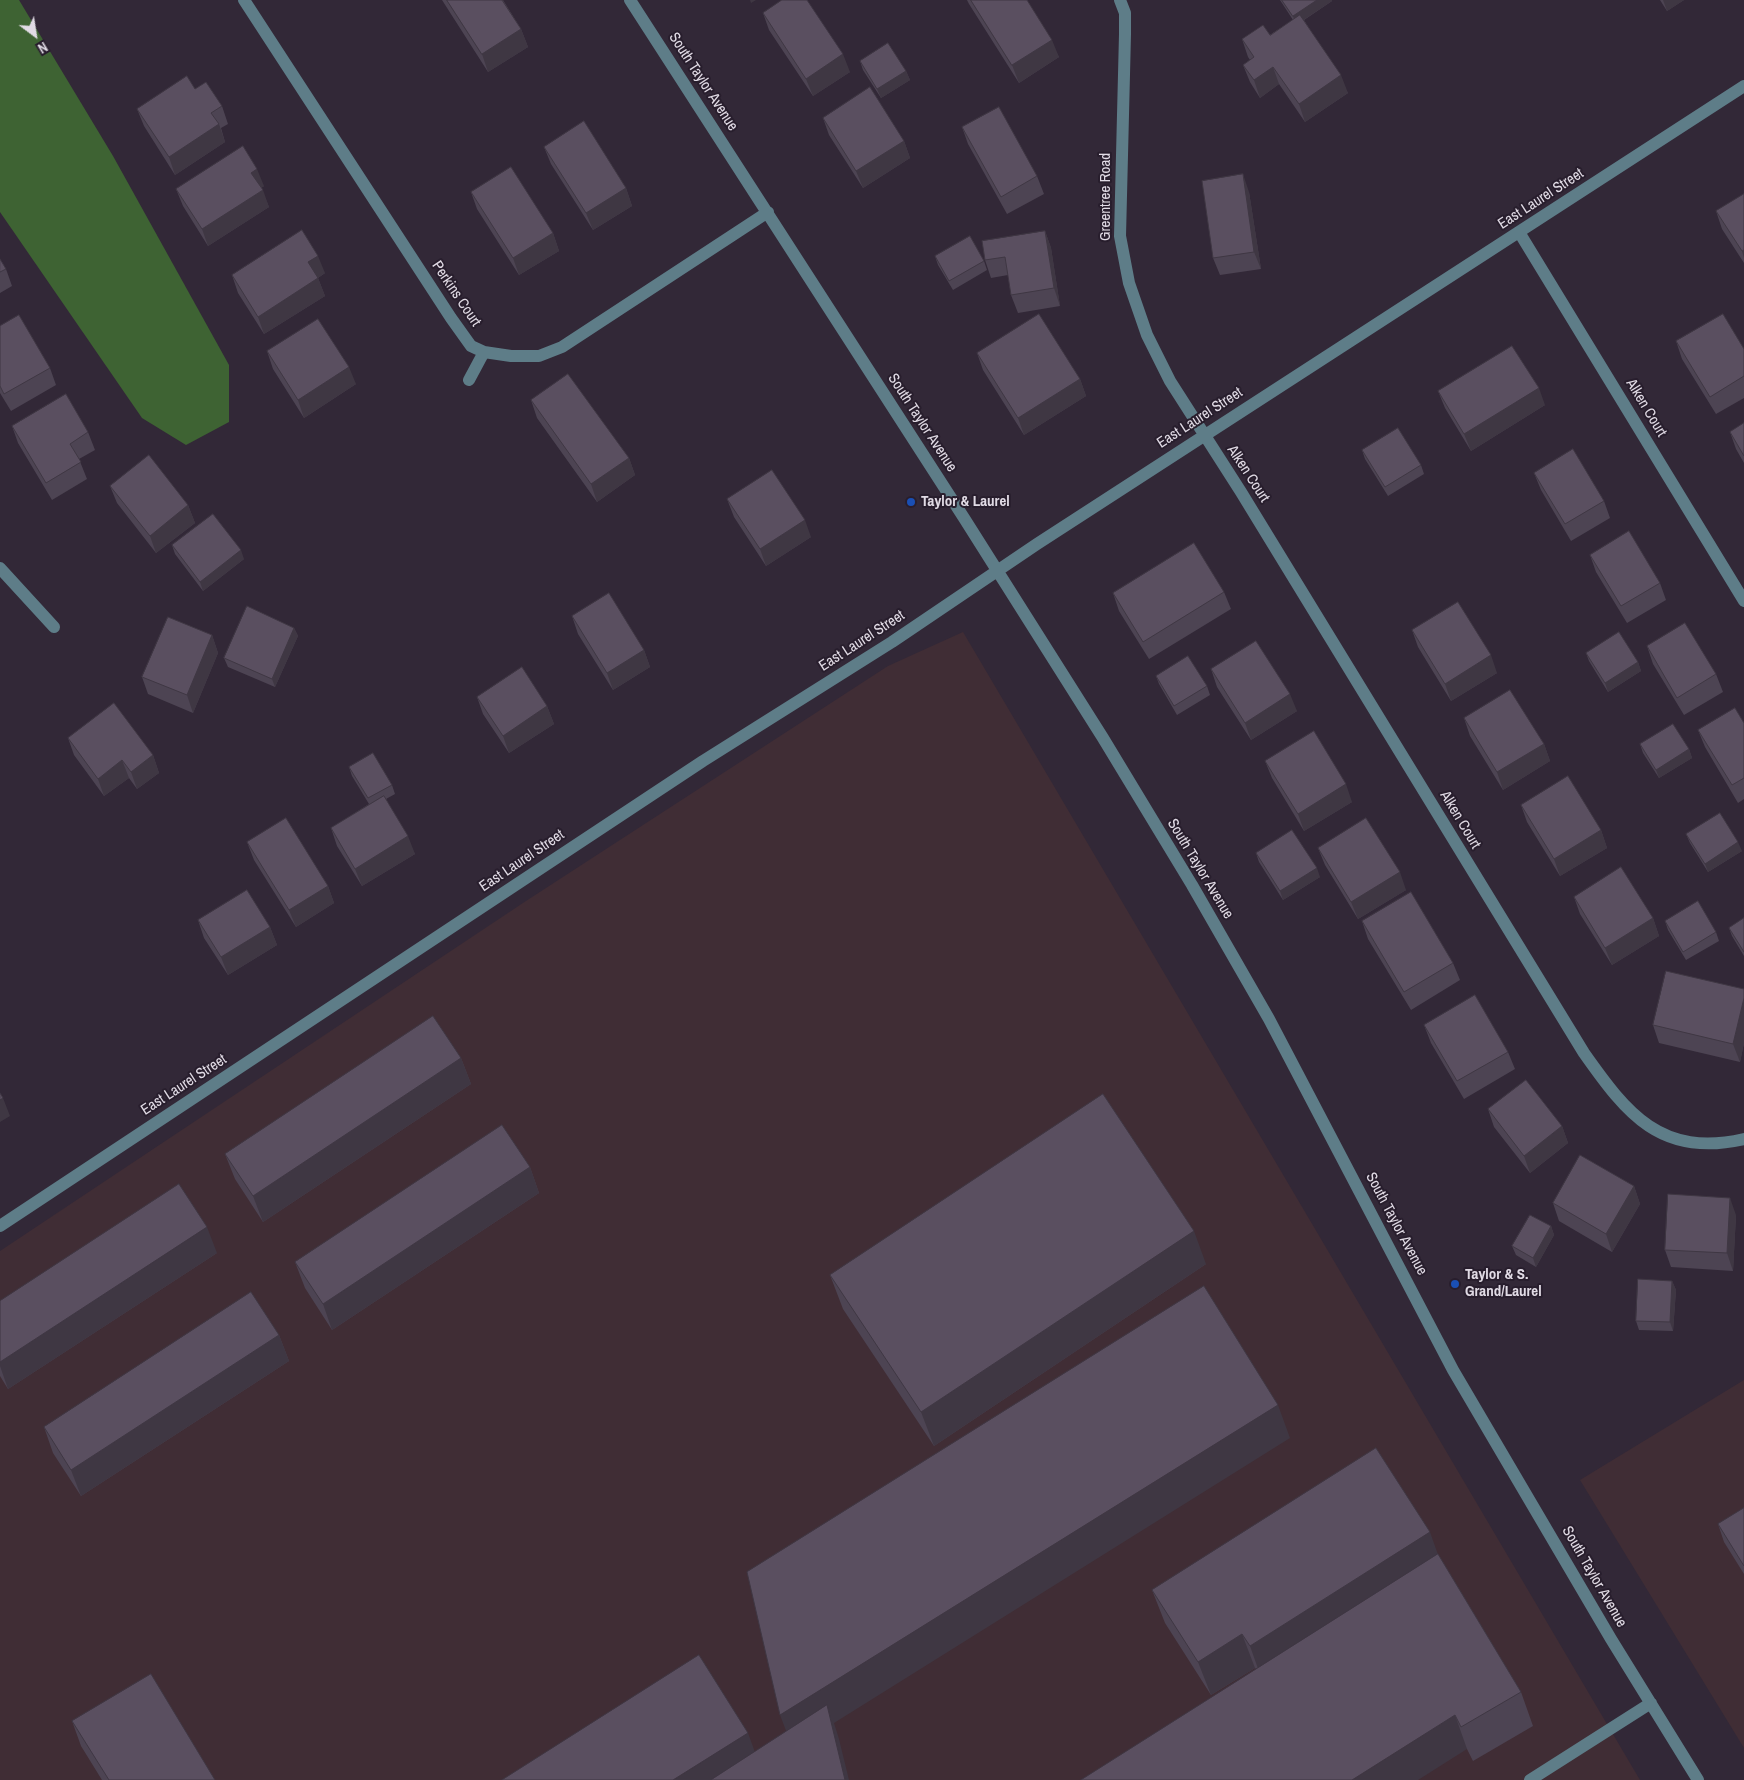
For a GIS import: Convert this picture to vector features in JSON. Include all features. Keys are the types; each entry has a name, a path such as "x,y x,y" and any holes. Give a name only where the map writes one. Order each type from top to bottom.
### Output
{"street":[{"name":"Perkins Court","path":"244,0 450,318 471,346 484,352 510,356 539,356 562,347 768,212"},
{"name":"South Taylor Avenue","path":"630,0 997,571 1103,738 1192,885 1269,1019 1453,1370 1698,1780"},
{"name":"Greentree Road","path":"1120,0 1125,13 1125,43 1120,236 1129,283 1147,335 1170,381 1204,435"},
{"name":"East Laurel Street","path":"0,1226 703,761 892,642 1204,435 1744,86"},
{"name":"Alken Court","path":"1519,232 1744,601"},
{"path":"470,380 484,352"},
{"name":"Alken Court","path":"1204,435 1241,492 1584,1053 1610,1090 1644,1124 1666,1136 1688,1142 1724,1144 1744,1139"},
{"path":"0,568 54,627"},
{"path":"1530,1780 1651,1703"}],"shaded area":[{"path":"963,632 1640,1780 0,1780 0,1251 526,901 888,666"},
{"path":"1744,1380 1744,1748 1580,1480"}],"green space":[{"path":"0,0 19,0 113,156 229,365 229,422 186,445 142,418 0,212"}],"building":[{"path":"447,0 502,0 521,29 482,54"},
{"path":"782,0 807,0 843,54 806,79 763,13"},
{"path":"971,0 1027,0 1052,40 1012,65"},
{"path":"1282,0 1317,0 1293,16"},
{"path":"1300,15 1341,75 1299,104 1273,67 1254,80 1243,65 1254,57 1242,39 1263,25 1270,35"},
{"path":"888,43 906,71 877,89 860,61"},
{"path":"187,76 195,89 206,82 222,106 211,113 219,124 169,157 137,109"},
{"path":"870,87 904,141 856,171 823,118"},
{"path":"999,107 1037,176 1001,197 962,127"},
{"path":"584,121 626,188 586,213 544,147"},
{"path":"243,146 257,169 251,173 263,190 202,229 176,189"},
{"path":"511,167 553,233 513,258 471,192"},
{"path":"1243,174 1254,252 1213,258 1202,181"},
{"path":"1744,194 1744,250 1742,251 1716,211"},
{"path":"302,230 318,256 308,262 318,278 258,317 232,275"},
{"path":"1045,231 1054,288 1011,295 1005,257 985,260 982,241"},
{"path":"970,236 984,261 949,281 935,256"},
{"path":"0,259 6,269 0,272"},
{"path":"1039,314 1080,379 1018,418 977,353"},
{"path":"1723,314 1744,349 1744,376 1710,397 1676,341"},
{"path":"19,315 50,368 4,394 0,386 0,326"},
{"path":"318,319 349,367 298,400 267,351"},
{"path":"1512,346 1539,388 1464,434 1438,391"},
{"path":"568,374 629,458 591,484 531,400"},
{"path":"66,394 88,432 70,444 81,462 46,483 12,426"},
{"path":"1744,423 1744,456 1730,432"},
{"path":"1398,428 1421,465 1385,487 1362,450"},
{"path":"1573,449 1604,501 1565,524 1534,473"},
{"path":"149,455 188,505 150,536 110,486"},
{"path":"772,470 805,520 760,549 727,499"},
{"path":"213,514 241,550 200,582 172,545"},
{"path":"1629,531 1660,583 1621,606 1590,555"},
{"path":"1194,543 1224,592 1143,642 1113,593"},
{"path":"609,593 644,650 607,673 572,616"},
{"path":"1458,602 1491,655 1445,684 1412,630"},
{"path":"247,606 294,628 272,679 224,658"},
{"path":"168,617 212,635 187,695 142,677"},
{"path":"1685,623 1716,674 1677,698 1647,646"},
{"path":"1619,632 1638,662 1605,683 1586,653"},
{"path":"1256,641 1290,694 1245,723 1211,669"},
{"path":"1188,656 1207,686 1174,706 1156,676"},
{"path":"522,667 547,706 503,736 477,697"},
{"path":"1510,690 1544,744 1497,772 1464,718"},
{"path":"114,703 153,755 131,772 122,760 98,779 68,738"},
{"path":"1735,708 1744,723 1744,778 1732,785 1698,730"},
{"path":"1673,724 1689,749 1656,770 1640,744"},
{"path":"1314,731 1346,784 1298,814 1265,761"},
{"path":"373,753 392,785 368,798 349,767"},
{"path":"1568,776 1601,830 1554,859 1521,805"},
{"path":"384,796 408,836 355,869 331,828"},
{"path":"1720,813 1738,842 1705,864 1686,834"},
{"path":"286,818 328,886 289,910 247,842"},
{"path":"1366,818 1400,872 1351,902 1318,848"},
{"path":"1292,830 1317,868 1280,891 1256,853"},
{"path":"1621,867 1653,918 1605,948 1574,897"},
{"path":"247,890 270,927 221,957 198,920"},
{"path":"1411,892 1453,963 1404,992 1362,921"},
{"path":"1698,901 1716,932 1683,952 1665,921"},
{"path":"1744,918 1744,952 1729,928"},
{"path":"1666,971 1744,989 1744,998 1733,1044 1653,1025"},
{"path":"1475,995 1508,1052 1457,1081 1424,1025"},
{"path":"433,1016 461,1058 253,1196 225,1154"},
{"path":"1526,1080 1562,1126 1524,1156 1488,1109"},
{"path":"1103,1094 1194,1231 921,1412 830,1275"},
{"path":"502,1125 530,1167 323,1304 295,1262"},
{"path":"1580,1155 1634,1186 1606,1234 1553,1203"},
{"path":"179,1184 207,1227 0,1362 0,1301"},
{"path":"1668,1194 1730,1198 1727,1253 1665,1250"},
{"path":"1530,1215 1551,1226 1533,1258 1512,1246"},
{"path":"1638,1279 1672,1281 1670,1322 1636,1321"},
{"path":"1204,1286 1278,1405 780,1715 747,1572"},
{"path":"251,1292 279,1335 71,1470 44,1427"},
{"path":"1376,1448 1430,1532 1250,1646 1242,1634 1198,1662 1152,1590"},
{"path":"1744,1508 1744,1566 1718,1524"},
{"path":"1438,1554 1521,1692 1461,1727 1455,1715 1352,1780 1081,1780"},
{"path":"699,1655 748,1733 673,1780 502,1780"},
{"path":"151,1674 215,1780 109,1780 72,1721"},
{"path":"827,1705 845,1780 711,1780"}],"place":[{"name":"Taylor & Laurel","path":"911,502"},
{"name":"Taylor & S. Grand/Laurel","path":"1455,1284"}]}
